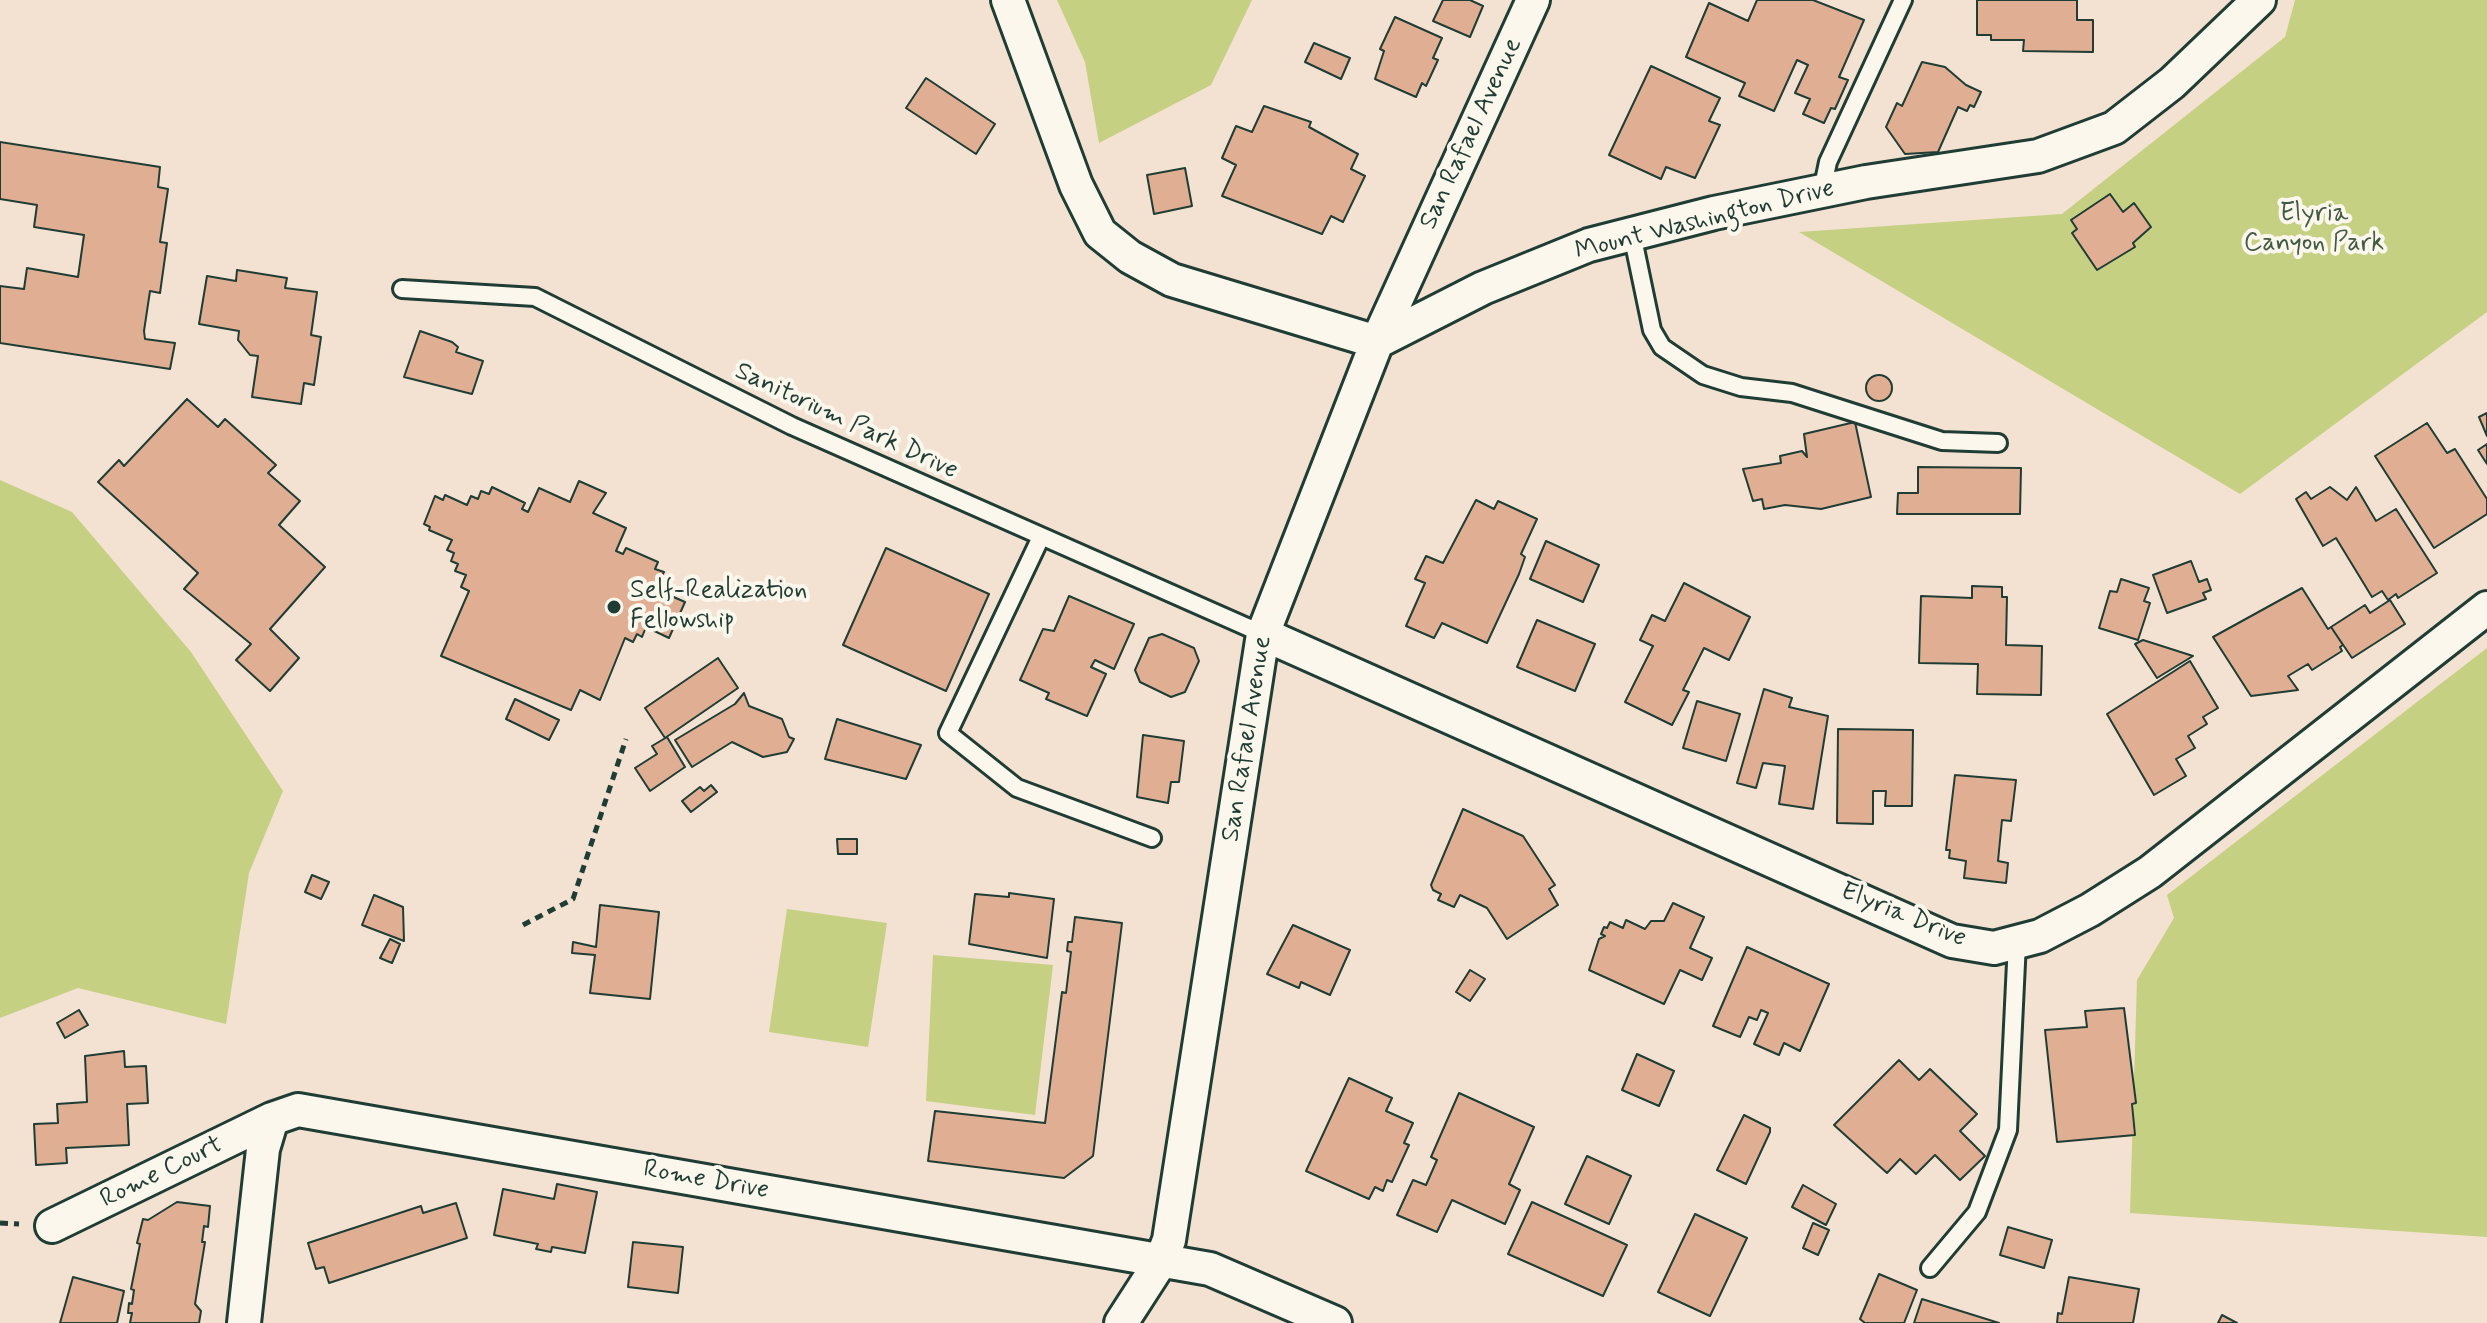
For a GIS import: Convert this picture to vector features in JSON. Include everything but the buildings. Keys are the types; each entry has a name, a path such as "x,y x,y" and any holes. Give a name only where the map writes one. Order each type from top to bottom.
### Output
{"street":[{"path":"1008,0 1076,185 1100,233 1130,257 1172,280 1377,342"},
{"name":"San Rafael Avenue","path":"1121,1323 1161,1261 1169,1240 1263,634 1377,342 1533,0"},
{"name":"Mount Washington Drive","path":"1377,342 1483,288 1589,245 1822,191 2038,156 2114,128 2172,83 2259,0"},
{"name":"Elyria Drive","path":"1263,634 1952,941 1994,948 2040,936 2090,910 2150,872 2487,608"},
{"name":"Rome Drive","path":"272,1119 298,1110 326,1112 1210,1269 1335,1323"},
{"path":"244,1323 263,1149 272,1119"},
{"name":"Rome Court","path":"52,1226 272,1119"}],"lane":[{"path":"1822,191 1828,162 1903,0"},
{"path":"1632,234 1652,330 1662,347 1703,375 1741,387 1792,393 1942,441 1998,443"},
{"name":"Sanitorium Park Drive","path":"402,289 535,297 792,426 1263,634"},
{"path":"1041,537 948,733 1017,788 1152,838"},
{"path":"1930,1268 1977,1212 2008,1130 2017,942"}],"path":[{"path":"523,925 573,899 626,739"}],"green space":[{"path":"1057,0 1252,0 1211,85 1099,143 1085,62"},
{"name":"Elyria Canyon Park","path":"2295,0 2487,0 2487,312 2240,494 1799,232 2062,214 2285,37"},
{"path":"0,480 72,512 191,652 283,791 249,873 226,1024 78,988 0,1018"},
{"path":"2487,648 2487,1237 2130,1213 2137,980 2174,918 2167,895"},
{"path":"787,909 887,923 868,1047 769,1032"},
{"path":"933,955 1053,965 1035,1115 926,1101"}],"place":[{"name":"Self-Realization Fellowship","path":"614,607"}]}
